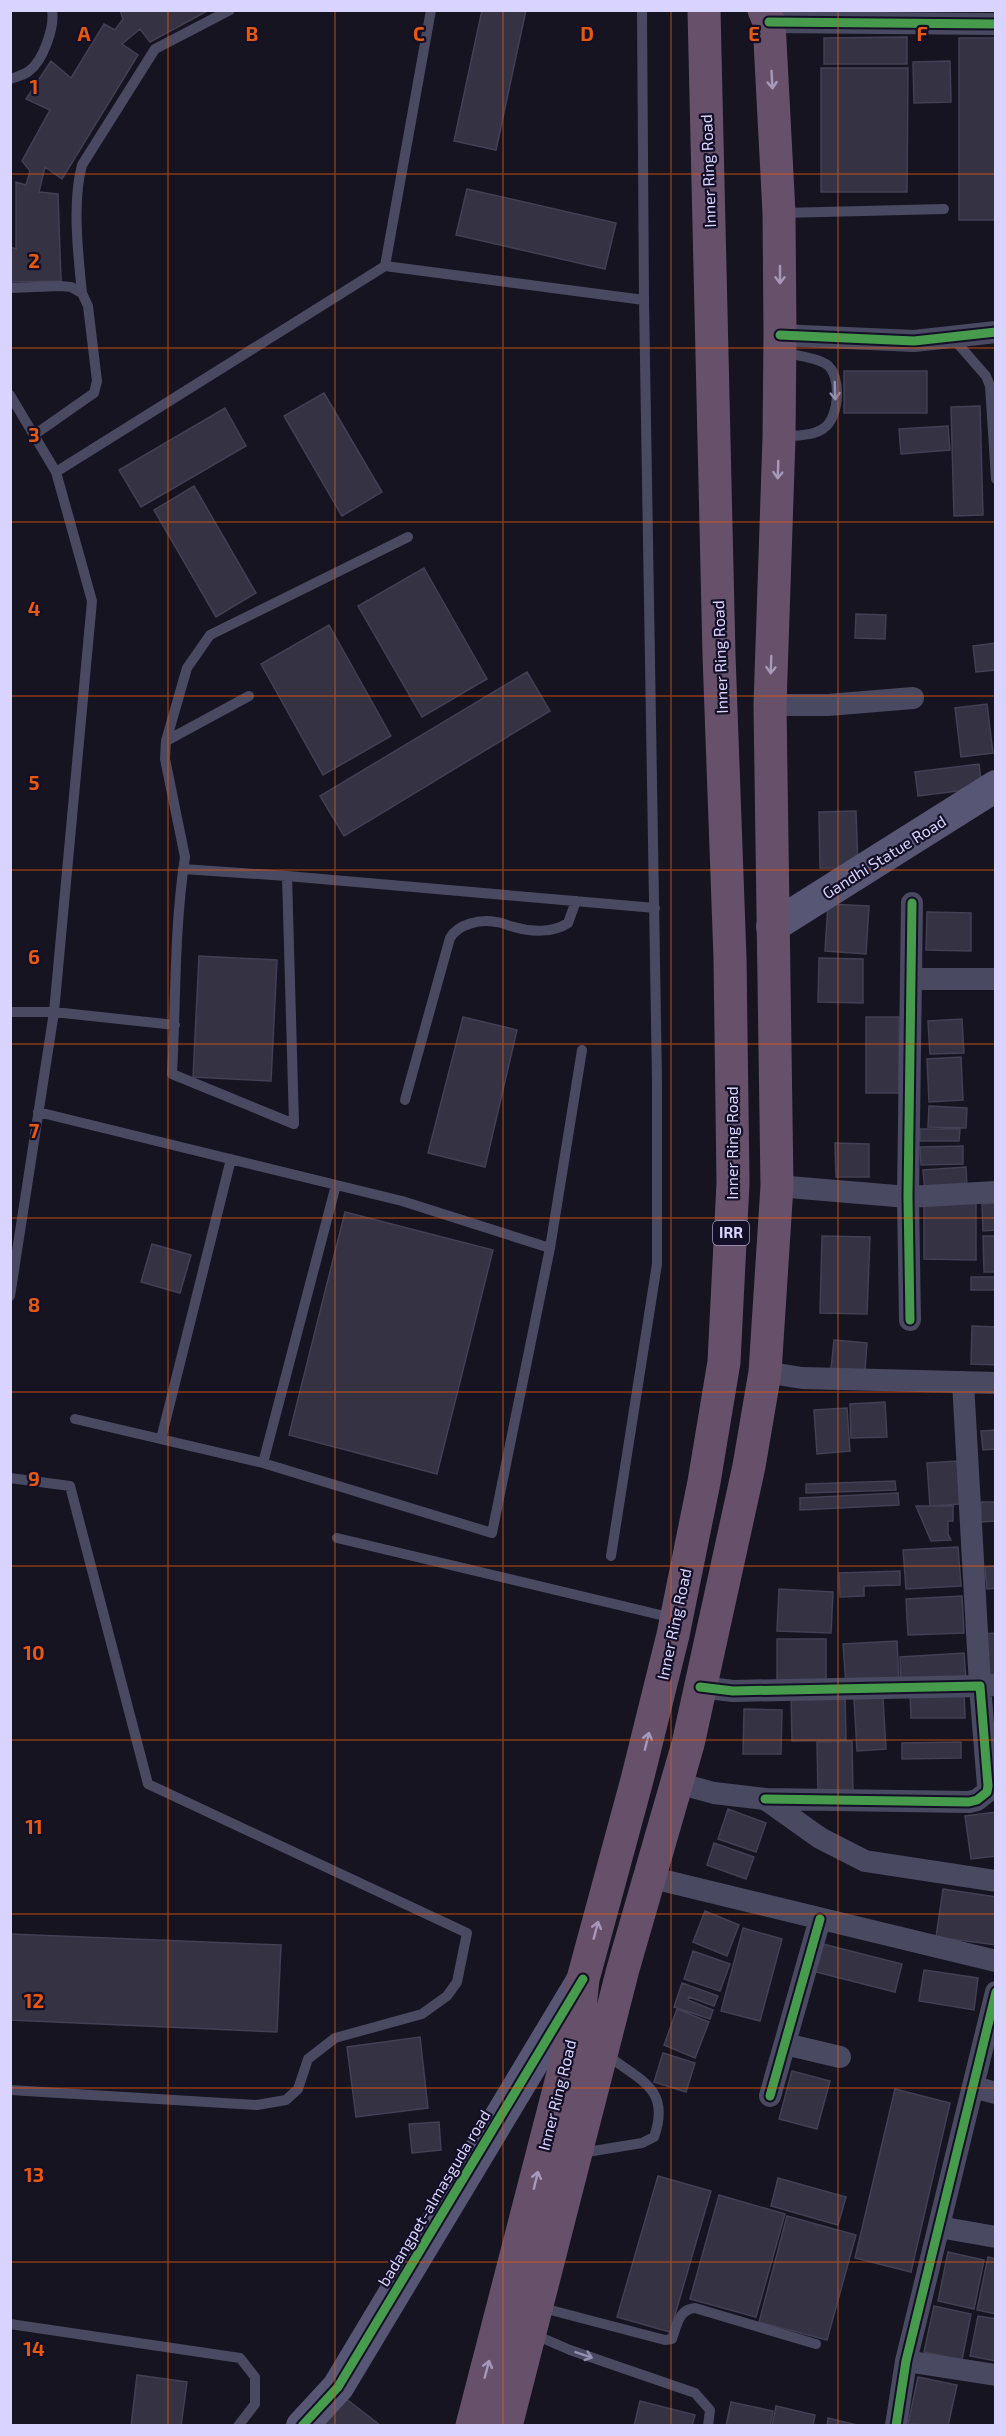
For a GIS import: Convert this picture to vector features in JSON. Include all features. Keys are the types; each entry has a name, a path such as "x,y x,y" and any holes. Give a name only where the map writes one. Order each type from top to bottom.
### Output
{"highway":[{"name":"Inner Ring Road","path":"472,2426 577,2019 583,1979 637,1780 676,1619 724,1362 734,1184 704,10"},
{"name":"Inner Ring Road","path":"506,2426 602,2051 677,1783 748,1466 765,1372 777,1186 770,705 779,438 779,213 767,16"}],"street":[{"path":"767,16 996,24"},
{"path":"779,343 914,341 996,332"},
{"path":"770,705 828,705 912,698"},
{"name":"Gandhi Statue Road","path":"772,927 996,786"},
{"path":"910,1320 908,1197 912,903"},
{"path":"912,979 996,979"},
{"path":"777,1186 908,1197 996,1192"},
{"path":"765,1372 802,1378 996,1383"},
{"path":"677,1783 714,1793 765,1799 969,1802 977,1800 987,1792 988,1685 963,1382"},
{"path":"700,1687 733,1691 988,1685"},
{"path":"765,1799 820,1838 865,1861 996,1881"},
{"path":"649,1877 996,1961"},
{"path":"770,2096 820,1918"},
{"name":"badangpet-almasguda road","path":"302,2426 338,2387 583,1979"},
{"path":"896,2426 906,2361 996,1992"},
{"path":"785,2044 840,2057"},
{"path":"973,2087 996,2093"},
{"path":"939,2226 996,2237"},
{"path":"906,2361 996,2375"}],"lane":[{"path":"11,79 30,71 46,48 54,21 52,10"},
{"path":"34,435 94,393 97,381 88,306 82,293 77,203 78,179 82,165 155,49 230,10"},
{"path":"385,266 431,10"},
{"path":"611,1556 657,1264 655,909 644,300 642,10"},
{"path":"779,213 944,209"},
{"path":"56,472 385,266 644,300"},
{"path":"10,288 60,286 71,287 82,293"},
{"path":"952,337 986,376 990,386 996,479"},
{"path":"779,343 825,364 833,371 836,387 832,419 824,428 812,434 779,438"},
{"path":"10,395 56,472 92,601 54,1012 14,1242 10,1296"},
{"path":"287,876 294,1125 172,1074 179,902 185,857 165,759 166,741 187,668 210,635 408,537"},
{"path":"166,741 249,696"},
{"path":"183,869 287,876 655,909"},
{"path":"405,1100 450,938 454,932 463,926 496,922 516,928 551,931 568,923 576,901"},
{"path":"10,1012 54,1012 175,1025"},
{"path":"75,1419 263,1463 492,1533 550,1248 582,1050"},
{"path":"38,1112 402,1201 550,1248"},
{"path":"161,1439 231,1159"},
{"path":"263,1463 336,1185"},
{"path":"10,1478 70,1486 148,1784 467,1933 457,1982 447,1996 422,2014 334,2038 308,2059 298,2089 286,2100 257,2105 10,2090"},
{"path":"337,1538 676,1619"},
{"path":"576,2154 642,2143 654,2137 659,2123 661,2111 659,2100 650,2088 602,2051"},
{"path":"533,2320 665,2340 672,2339 682,2312 687,2308 695,2308 816,2344"},
{"path":"533,2320 570,2350 695,2393 710,2410 708,2426"},
{"path":"10,2325 240,2358 255,2377 255,2404 238,2426"}],"building":[{"path":"120,10 209,10 150,42 140,29 122,44 138,55 62,179 45,167 39,192 58,194 61,281 10,282 10,247 16,249 16,182 26,185 30,171 22,161 50,110 26,99 51,61 71,78 104,24 115,30 123,19"},
{"path":"482,10 526,10 496,150 454,141"},
{"path":"907,37 907,64 824,64 824,38"},
{"path":"959,38 996,38 996,220 959,220"},
{"path":"950,61 951,102 914,103 913,62"},
{"path":"821,68 908,68 907,192 821,192"},
{"path":"467,189 616,223 605,269 456,235"},
{"path":"844,371 927,371 927,413 844,413"},
{"path":"324,393 382,492 342,516 284,416"},
{"path":"980,406 983,515 954,516 951,407"},
{"path":"225,408 246,446 141,507 119,470"},
{"path":"948,426 950,450 901,454 899,429"},
{"path":"194,486 256,593 216,617 154,510"},
{"path":"424,568 487,679 422,717 358,606"},
{"path":"856,614 886,615 885,639 855,638"},
{"path":"329,625 391,736 323,775 261,664"},
{"path":"996,643 996,670 976,672 973,646"},
{"path":"527,672 550,711 344,836 320,796"},
{"path":"987,704 993,753 961,757 955,708"},
{"path":"979,764 982,788 918,796 915,772"},
{"path":"856,811 858,868 820,868 819,812"},
{"path":"828,904 869,906 866,954 825,951"},
{"path":"927,912 971,913 971,951 926,950"},
{"path":"199,956 277,960 271,1081 193,1077"},
{"path":"819,958 863,959 863,1003 818,1002"},
{"path":"463,1017 517,1030 485,1167 428,1153"},
{"path":"866,1017 899,1017 899,1093 866,1093"},
{"path":"962,1019 964,1053 930,1054 928,1021"},
{"path":"961,1057 963,1100 929,1102 927,1059"},
{"path":"929,1106 967,1108 966,1128 928,1127"},
{"path":"920,1129 960,1129 959,1141 920,1141"},
{"path":"835,1143 869,1144 869,1177 836,1177"},
{"path":"963,1146 963,1164 921,1165 920,1147"},
{"path":"966,1167 967,1189 925,1192 923,1170"},
{"path":"924,1202 976,1202 976,1260 924,1259"},
{"path":"996,1203 996,1230 983,1231 982,1204"},
{"path":"345,1212 493,1250 437,1474 289,1435"},
{"path":"822,1236 870,1237 867,1314 820,1313"},
{"path":"983,1236 996,1236 996,1272 984,1272"},
{"path":"152,1244 191,1255 180,1293 141,1282"},
{"path":"971,1277 996,1277 996,1290 971,1290"},
{"path":"972,1326 996,1327 996,1365 971,1364"},
{"path":"834,1340 867,1343 865,1371 831,1369"},
{"path":"885,1402 887,1437 851,1438 850,1404"},
{"path":"847,1408 850,1451 817,1454 814,1410"},
{"path":"996,1430 996,1449 983,1450 981,1431"},
{"path":"957,1461 960,1504 930,1506 927,1463"},
{"path":"895,1481 896,1490 806,1493 806,1484"},
{"path":"898,1493 899,1505 800,1510 800,1498"},
{"path":"981,1502 996,1502 996,1521 981,1522"},
{"path":"916,1506 953,1506 953,1521 948,1521 948,1534 951,1540 931,1541"},
{"path":"958,1547 961,1586 906,1589 903,1550"},
{"path":"996,1566 996,1588 987,1589 985,1567"},
{"path":"900,1571 900,1585 864,1586 864,1596 840,1597 839,1573"},
{"path":"779,1589 833,1592 831,1633 777,1631"},
{"path":"962,1596 964,1633 908,1635 906,1599"},
{"path":"996,1633 996,1680 984,1680 982,1634"},
{"path":"777,1639 826,1639 826,1681 777,1681"},
{"path":"897,1641 899,1681 846,1684 843,1644"},
{"path":"964,1653 966,1680 901,1683 900,1657"},
{"path":"964,1690 965,1718 911,1718 910,1691"},
{"path":"845,1694 846,1740 792,1741 791,1695"},
{"path":"883,1698 886,1749 857,1751 854,1699"},
{"path":"744,1709 782,1710 781,1754 743,1754"},
{"path":"852,1741 853,1792 818,1792 817,1742"},
{"path":"961,1742 961,1758 902,1759 902,1743"},
{"path":"728,1809 766,1823 756,1852 718,1839"},
{"path":"996,1812 996,1856 971,1859 965,1816"},
{"path":"714,1843 754,1857 746,1879 707,1865"},
{"path":"943,1889 996,1897 996,1945 936,1937"},
{"path":"705,1911 739,1925 727,1956 693,1942"},
{"path":"743,1928 782,1939 760,2021 721,2011"},
{"path":"10,1934 281,1945 277,2032 10,2020"},
{"path":"819,1943 902,1964 895,1992 812,1971"},
{"path":"693,1951 730,1964 720,1991 684,1979"},
{"path":"924,1970 978,1978 974,2010 919,2001"},
{"path":"682,1983 718,1996 714,2006 689,1997 688,2000 713,2010 710,2019 674,2007"},
{"path":"677,2009 709,2022 695,2058 664,2045"},
{"path":"420,2037 428,2108 356,2117 347,2047"},
{"path":"663,2053 695,2063 686,2092 654,2082"},
{"path":"792,2071 830,2081 817,2129 779,2119"},
{"path":"895,2089 950,2103 911,2272 855,2258"},
{"path":"439,2122 441,2150 412,2153 409,2124"},
{"path":"658,2176 711,2191 670,2332 617,2317"},
{"path":"778,2178 846,2197 838,2225 771,2206"},
{"path":"719,2195 785,2214 756,2317 690,2299"},
{"path":"787,2216 856,2235 827,2340 759,2322"},
{"path":"948,2252 984,2260 974,2309 938,2301"},
{"path":"988,2257 996,2259 996,2314 977,2310"},
{"path":"934,2306 971,2314 962,2360 924,2352"},
{"path":"978,2316 996,2319 996,2361 970,2356"},
{"path":"137,2375 187,2382 181,2426 131,2426"},
{"path":"918,2377 957,2385 948,2426 908,2424"},
{"path":"345,2398 380,2425 380,2426 323,2426"},
{"path":"640,2401 695,2415 692,2426 634,2426"},
{"path":"731,2402 773,2411 770,2426 726,2426"},
{"path":"776,2406 815,2415 813,2426 772,2426"},
{"path":"828,2418 861,2426 827,2426"}],"cycle path":[{"path":"769,22 996,24"},
{"path":"780,335 914,341 996,332"},
{"path":"910,1320 908,1197 912,903"},
{"path":"700,1687 733,1691 980,1686 988,1786 987,1792 977,1800 969,1802 765,1799"},
{"path":"770,2096 820,1919"},
{"path":"302,2426 338,2387 583,1979"},
{"path":"896,2426 906,2361 996,1992"}]}
